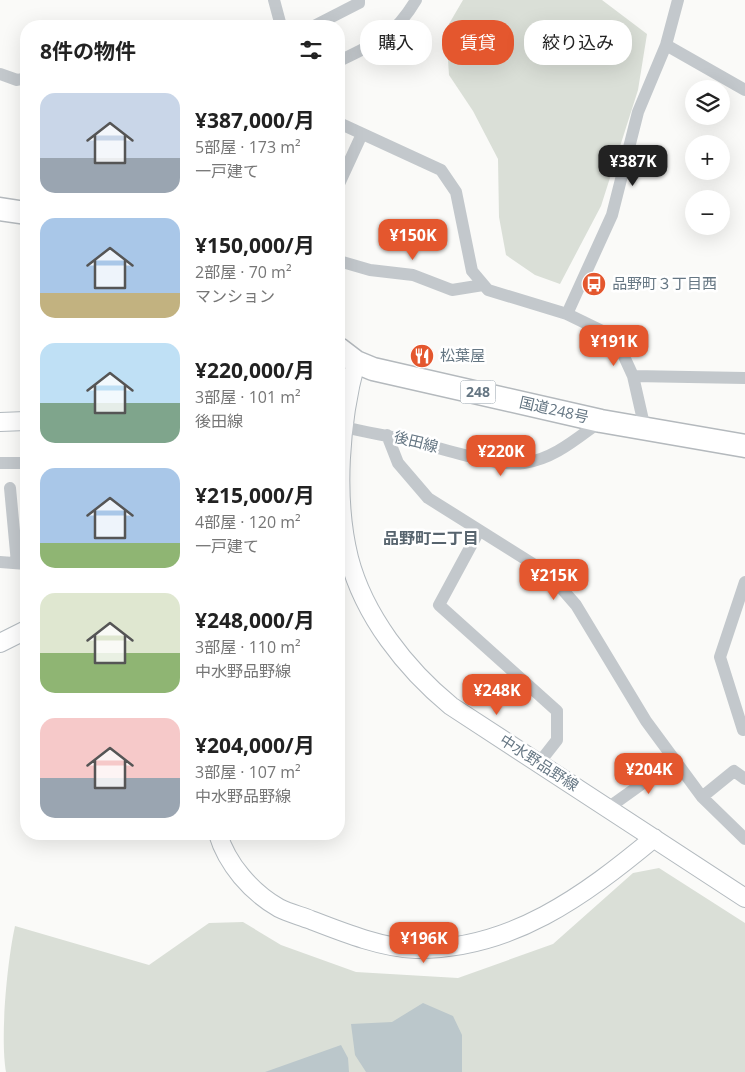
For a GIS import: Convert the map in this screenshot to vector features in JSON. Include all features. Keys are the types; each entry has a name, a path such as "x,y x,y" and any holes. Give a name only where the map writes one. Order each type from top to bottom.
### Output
{"highway":[{"path":"0,209 20,212"},
{"name":"国道248号","path":"347,355 374,369 601,421 745,446"}],"main road":[{"name":"中水野品野線","path":"345,407 350,383 347,355"},
{"path":"0,422 20,421"},
{"name":"中水野品野線","path":"345,540 349,559 372,613 387,637 432,691 451,706 745,898"},
{"path":"0,643 20,633"},
{"path":"220,840 222,847 237,871 254,889 279,908 358,938 415,949 494,938 543,918 590,888 654,838"}],"street":[{"path":"274,0 279,20"},
{"path":"326,20 359,3 359,0"},
{"path":"345,58 382,40 407,15 416,0"},
{"path":"567,314 612,215 638,112 666,45 678,0"},
{"path":"666,45 745,90"},
{"path":"0,74 20,79"},
{"path":"345,125 441,170 456,192 472,271 488,290 567,314 604,332 622,352 634,376 645,429"},
{"path":"345,171 362,134"},
{"path":"345,263 370,270 413,275 452,290 484,285"},
{"path":"634,376 745,378"},
{"name":"後田線","path":"345,428 387,435 501,463 524,463 544,458 564,448 601,421"},
{"path":"387,435 398,464 428,498 549,574 576,605 646,721 674,760 702,797 745,839"},
{"path":"0,463 20,463"},
{"path":"10,488 20,551"},
{"path":"479,531 439,605 557,711 557,740 539,763"},
{"path":"0,562 20,564"},
{"path":"745,582 720,657 743,730 745,730"},
{"path":"608,808 674,760"},
{"path":"702,797 734,772 745,779"}],"shaded area":[{"path":"463,0 602,0 628,20 524,20 524,65 632,65 632,23 647,34 638,90 601,206 560,284 535,275 506,255 499,217 498,159 473,111 449,75 448,65 514,65 514,20 451,20"},
{"path":"659,868 745,923 745,1072 6,1072 4,1057 5,1000 9,959 15,926 149,965 209,923 243,922 281,945 356,972 458,978 553,944 633,873"},
{"path":"423,1003 453,1016 462,1035 462,1072 366,1072 355,1055 351,1024 392,1022"},
{"path":"341,1045 348,1058 349,1072 265,1072"}],"place":[{"name":"品野町３丁目西","path":"594,284"},
{"name":"松葉屋","path":"422,356"}],"district":[{"name":"品野町二丁目","path":"431,538"}]}
